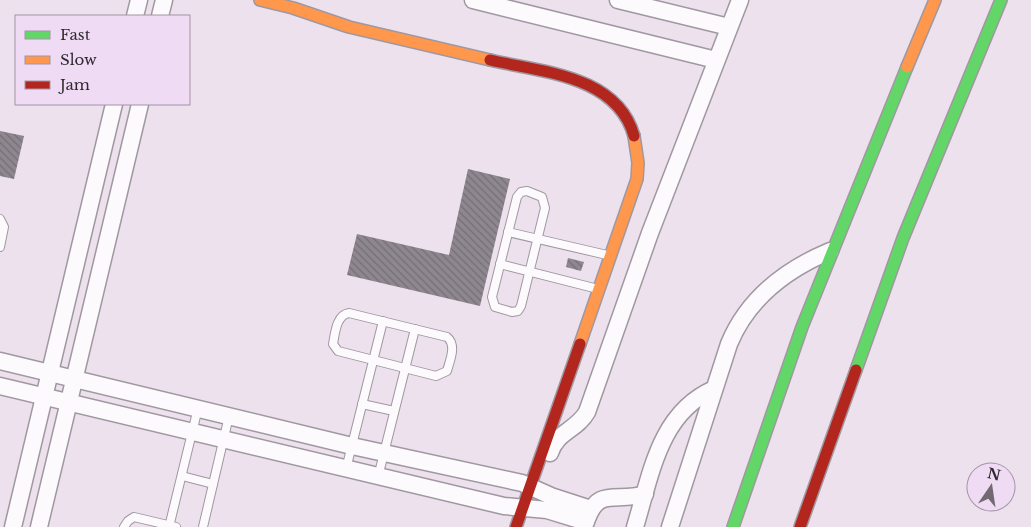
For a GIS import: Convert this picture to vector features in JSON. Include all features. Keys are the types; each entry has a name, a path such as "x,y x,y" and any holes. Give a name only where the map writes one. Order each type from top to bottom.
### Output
{"main road":[{"path":"260,0 292,8 349,27 570,77 594,85 604,92 622,109 629,120 637,142 639,155 637,179 609,256 533,488"},
{"path":"733,527 788,361 830,251 936,0"},
{"path":"800,527 903,238 1001,0"},
{"path":"516,527 527,509"}],"street":[{"path":"135,15 139,0"},
{"path":"160,15 164,0"},
{"path":"473,0 716,60"},
{"path":"618,0 729,27"},
{"path":"527,527 527,509 533,488 555,441 580,422 587,412 650,233 740,0"},
{"path":"13,527 114,105"},
{"path":"38,527 140,105"},
{"path":"670,527 734,332 753,303 788,273 830,251"},
{"path":"0,361 533,488 588,519"},
{"path":"0,386 346,470 527,509 588,519"},
{"path":"635,527 669,428 693,401 714,389"},
{"path":"588,519 596,502 603,498 629,498 645,494"}],"lane":[{"path":"527,191 540,196 545,201 538,239 520,308 512,312 497,308 492,301 517,197 521,192 527,191"},
{"path":"0,219 4,227 0,247"},
{"path":"508,232 609,256"},
{"path":"500,264 598,289"},
{"path":"348,313 415,329 450,338 453,347 448,368 443,374 436,376 334,348 333,342 339,320 342,315 348,313"},
{"path":"346,470 383,321"},
{"path":"378,477 415,329"},
{"path":"362,404 394,412"},
{"path":"124,527 128,520 134,517 172,526 198,408"},
{"path":"203,527 230,416"},
{"path":"182,476 213,484"}],"building":[{"path":"0,131 24,136 14,179 0,176"},
{"path":"468,169 510,179 480,306 347,275 357,234 449,255"},
{"path":"568,258 584,262 581,271 566,267"}],"traffic: fast":[{"path":"856,370 903,238 1001,0"},
{"path":"733,527 802,327 907,67"}],"traffic: slow":[{"path":"260,0 293,8 349,27 490,60"},
{"path":"907,67 935,0"},
{"path":"580,344 637,179 638,163 634,136"}],"traffic: jam":[{"path":"490,60 553,73 594,88 612,100 625,116 634,136"},
{"path":"516,527 580,344"},
{"path":"800,527 856,370"}]}
